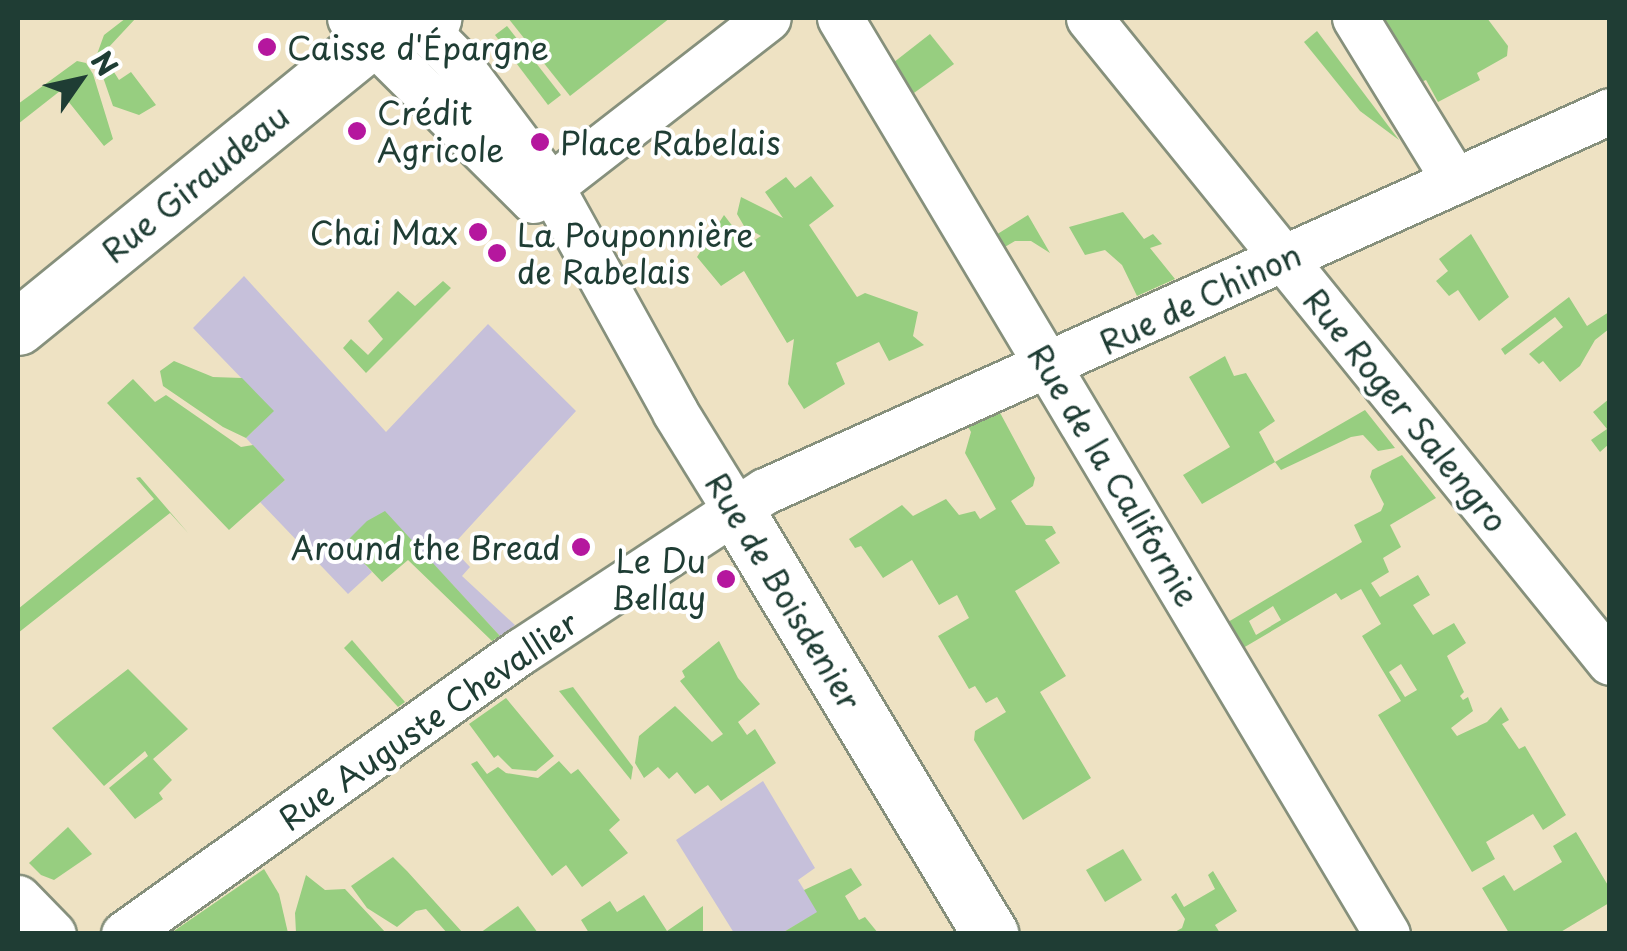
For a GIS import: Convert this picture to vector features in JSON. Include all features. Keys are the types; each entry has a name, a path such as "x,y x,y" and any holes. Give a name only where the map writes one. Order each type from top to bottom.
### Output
{"street":[{"path":"396,22 542,194 768,18"},
{"name":"Rue de la Californie","path":"840,18 1387,934"},
{"name":"Rue Roger Salengro","path":"1089,18 1610,662"},
{"path":"1354,18 1454,181"},
{"name":"Rue Giraudeau","path":"18,327 396,22"},
{"name":"Rue de Chinon","path":"735,508 1610,111"},
{"name":"Rue de Boisdenier","path":"542,194 582,246 974,928"},
{"name":"Rue Auguste Chevallier","path":"124,934 521,652 680,550 735,508"},
{"path":"18,898 53,934"}],"shaded area":[{"path":"244,276 386,432 488,324 576,411 451,547 470,567 462,576 515,625 500,636 385,512 345,542 372,572 348,594 260,502 285,480 246,438 273,411 193,328"},
{"path":"763,781 815,868 798,880 818,912 782,933 734,933 676,840"}],"green space":[{"path":"126,18 136,18 108,48 107,61 119,80 131,72 156,105 139,115 113,106 96,57 104,35"},
{"path":"508,18 670,18 570,96"},
{"path":"1377,18 1487,18 1508,46 1507,56 1477,73 1480,80 1438,102 1426,80 1416,84"},
{"path":"507,26 561,95 548,105 495,35"},
{"path":"1317,31 1399,140 1360,111 1304,42"},
{"path":"930,34 954,64 907,98 889,66"},
{"path":"77,61 86,63 93,74 113,139 104,146 60,91 18,124 18,104"},
{"path":"811,176 834,206 809,225 857,297 865,293 918,312 913,336 924,345 889,361 879,342 836,363 845,384 804,409 788,384 794,339 787,343 744,271 721,286 697,257 724,215 747,245 761,236 744,226 737,214 741,197 783,218 765,192 786,177 795,188"},
{"path":"1123,212 1144,239 1153,234 1162,244 1150,248 1175,279 1137,296 1122,265 1105,250 1085,255 1069,227"},
{"path":"1028,215 1050,253 1031,241 1015,241 998,251 991,238"},
{"path":"1471,234 1509,297 1479,321 1458,290 1449,296 1436,281 1448,271 1439,259"},
{"path":"443,281 451,288 366,373 343,348 351,339 368,355 383,339 368,321 398,291 415,306"},
{"path":"1569,297 1587,326 1609,312 1609,329 1595,340 1580,366 1560,382 1543,361 1539,364 1529,354 1563,327 1555,317 1505,355 1501,349"},
{"path":"1225,356 1234,376 1246,373 1275,421 1259,432 1275,462 1202,504 1183,475 1230,447 1189,377"},
{"path":"174,361 213,377 242,378 274,411 246,438 223,427 163,386 160,371"},
{"path":"133,379 155,402 166,395 241,447 253,445 285,480 229,530 107,403"},
{"path":"1609,399 1609,444 1600,452 1591,440 1607,429 1593,412"},
{"path":"998,409 1035,478 1033,486 1011,501 1026,525 1052,526 1056,533 1045,540 1060,563 1015,591 1066,676 1040,692 1091,778 1023,820 974,740 975,731 1006,712 997,697 986,703 975,686 969,689 938,636 969,618 957,595 939,605 912,560 883,578 861,546 855,548 849,539 902,505 913,516 946,499 959,515 975,511 980,519 996,509 965,453 971,432 966,423"},
{"path":"1365,410 1395,448 1378,451 1363,435 1281,470 1275,462"},
{"path":"1402,455 1436,498 1390,525 1401,547 1383,558 1389,572 1371,583 1380,597 1418,575 1430,595 1413,605 1433,635 1454,623 1466,643 1447,656 1464,692 1460,696 1463,700 1468,697 1473,711 1451,728 1457,736 1487,722 1501,707 1509,720 1502,724 1519,749 1525,746 1566,815 1543,830 1533,814 1486,842 1495,859 1472,872 1378,715 1401,701 1362,636 1381,624 1361,589 1341,600 1336,593 1238,651 1223,625 1362,542 1354,525 1381,511 1384,504 1370,477 1372,470","holes":["1273,606 1281,620 1256,635 1249,621","1401,664 1417,690 1405,697 1389,672"]},
{"path":"140,477 189,534 170,513 18,633 18,609 154,499 136,478"},
{"path":"385,511 500,636 492,641 408,560 382,582 345,543 367,521"},
{"path":"352,640 405,702 398,707 344,648"},
{"path":"719,641 738,678 760,704 738,722 747,735 755,729 776,763 721,801 708,785 695,794 677,772 669,779 658,767 644,778 635,763 639,736 675,706 712,742 723,734 680,681 685,677 682,671"},
{"path":"128,669 188,729 153,759 172,780 159,793 163,799 135,819 109,788 148,756 145,751 104,786 52,728"},
{"path":"573,687 633,767 631,780 559,691"},
{"path":"506,698 554,756 536,771 512,769 498,755 494,758 469,724"},
{"path":"477,761 487,774 498,767 506,773 538,778 559,761 571,774 578,769 620,820 609,830 628,853 582,887 566,865 552,876 471,764"},
{"path":"68,827 92,854 54,880 41,875 29,863"},
{"path":"1576,832 1609,887 1609,903 1559,933 1509,933 1482,888 1504,875 1514,891 1562,862 1553,846"},
{"path":"1123,849 1142,880 1105,902 1086,870"},
{"path":"393,857 463,933 447,933 426,909 416,911 397,927 367,908 351,886"},
{"path":"851,868 862,885 845,896 859,920 865,917 878,933 782,933 817,912 804,890"},
{"path":"264,869 279,894 288,933 171,933"},
{"path":"1213,871 1237,911 1215,925 1220,933 1173,933 1182,928 1185,919 1171,897 1176,893 1184,907 1215,889 1208,875"},
{"path":"306,875 325,890 345,889 386,933 296,933 295,913"},
{"path":"644,895 667,931 703,906 703,933 589,933 581,920 610,901 617,912"},
{"path":"518,906 538,933 480,933 491,925"}],"place":[{"name":"Caisse d'Épargne","path":"267,47"},
{"name":"Crédit Agricole","path":"357,131"},
{"name":"Place Rabelais","path":"540,142"},
{"name":"Chai Max","path":"478,232"},
{"name":"La Pouponnière de Rabelais","path":"497,253"},
{"name":"Around the Bread","path":"581,547"},
{"name":"Le Du Bellay","path":"726,579"}]}
